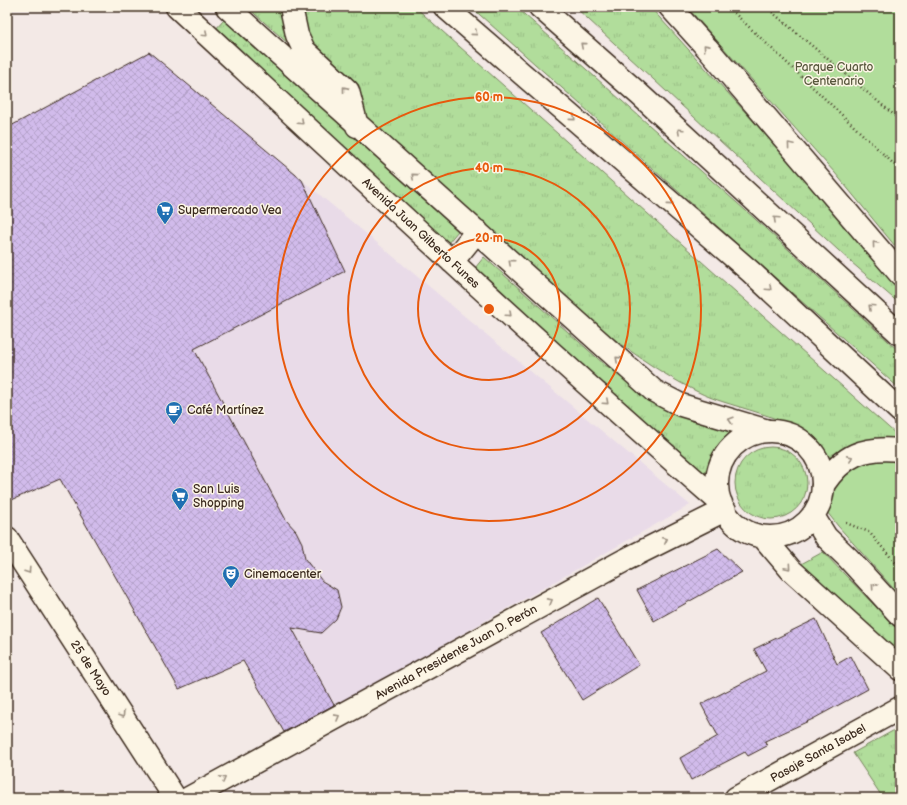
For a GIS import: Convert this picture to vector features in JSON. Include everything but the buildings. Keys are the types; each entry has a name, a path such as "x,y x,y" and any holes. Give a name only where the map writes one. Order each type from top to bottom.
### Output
{"main road":[{"name":"Avenida Juan Gilberto Funes","path":"177,7 452,262 723,507"},
{"path":"227,7 357,126 477,231 654,391 681,405 768,431 785,433 801,441 813,453 820,468 823,485 820,501 813,516 803,526 791,533 778,537 763,537 750,533 738,526 723,507 718,487 719,470 726,455 737,443 752,435 768,431"},
{"path":"291,7 297,35 304,50 348,91 357,126"},
{"path":"445,7 751,272 900,411"},
{"path":"540,7 639,94 900,334"},
{"path":"670,7 900,274"},
{"path":"452,262 477,231"},
{"path":"823,485 834,469 848,457 866,451 900,450"},
{"name":"Avenida Presidente Juan D. Perón","path":"189,798 723,507"},
{"path":"813,516 826,537 848,558 900,615"},
{"path":"763,537 791,570 900,669"},
{"name":"25 de Mayo","path":"7,538 175,798"},
{"name":"Pasaje Santa Isabel","path":"736,798 900,708"}],"path":[{"path":"724,7 731,10 900,170"},
{"path":"766,7 900,120"},
{"path":"841,521 869,532 900,568"}],"shaded area":[{"path":"149,52 690,505 285,733 243,661 179,689 60,480 7,502 7,128"}],"green space":[{"path":"247,7 283,7 298,52"},
{"path":"297,7 415,7 897,435 899,440 861,444 836,454 826,460 816,445 803,433 787,423 712,398 696,391 667,375 627,348 588,318 363,115 311,44"},
{"path":"471,7 516,7 754,218 900,352 900,389"},
{"path":"575,7 650,7 870,250 900,287 900,304 851,262"},
{"name":"Parque Cuarto Centenario","path":"687,7 900,7 900,252 835,173"},
{"path":"224,20 458,231 448,243 214,31"},
{"path":"484,257 605,365 640,386 737,433 724,443 716,453 711,465 709,481 475,268"},
{"path":"771,447 791,453 801,463 807,483 801,503 791,513 771,519 751,513 741,503 735,483 741,463 751,453"},
{"path":"900,459 900,596 827,512 826,501 829,490 847,471 866,460"},
{"path":"823,552 900,632 900,654 801,564"},
{"path":"900,727 900,798 883,798 853,753"}],"place":[{"name":"Supermercado Vea","path":"165,225"},
{"name":"Café Martínez","path":"174,425"},
{"name":"San Luis Shopping","path":"180,511"},
{"name":"Cinemacenter","path":"231,589"}]}
